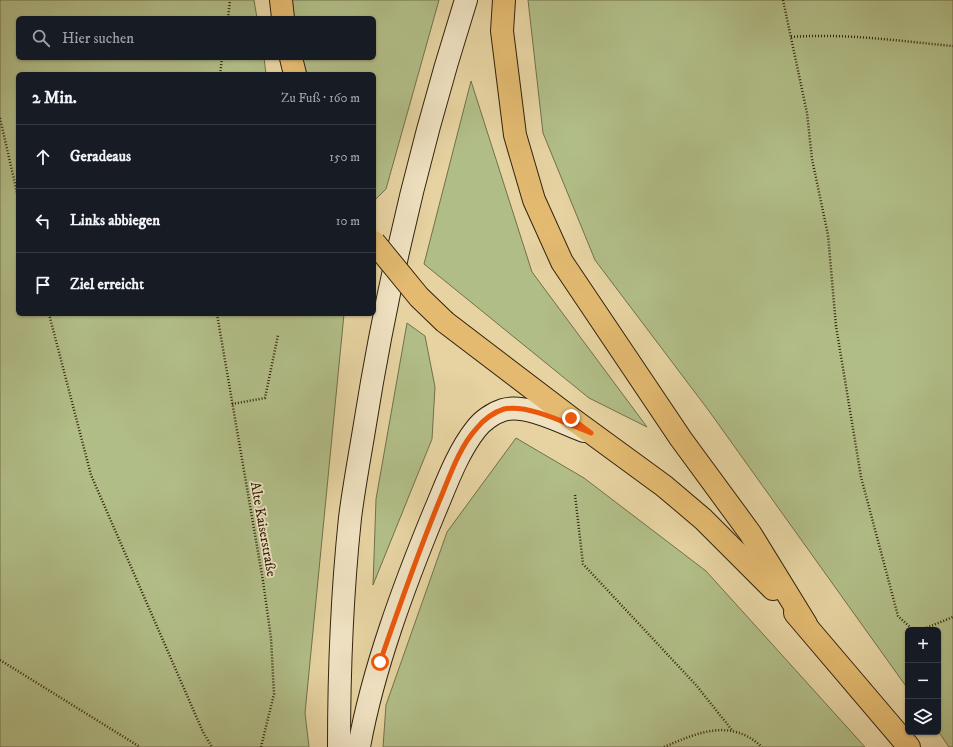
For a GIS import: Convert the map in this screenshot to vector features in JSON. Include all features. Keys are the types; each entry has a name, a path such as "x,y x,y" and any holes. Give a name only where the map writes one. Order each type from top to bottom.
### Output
{"main road":[{"path":"281,0 283,16"},
{"path":"339,747 339,668 350,517 370,390 397,251 444,69 466,0"},
{"path":"504,0 502,30 515,135 534,200 562,262 681,439 750,533 806,624"},
{"path":"292,60 294,72"},
{"path":"376,244 419,298 444,322 664,486 703,519 752,566 806,624 909,747"},
{"path":"359,747 364,721 380,662 416,557 447,483 464,448 476,428 489,416 503,410 519,408 591,433"}],"path":[{"path":"228,16 230,0"},
{"path":"783,0 807,112 812,159 828,236 836,326 861,477 898,616 911,627"},
{"path":"791,37 818,35 880,38 953,46"},
{"path":"220,72 222,60"},
{"path":"0,118 16,188"},
{"path":"50,316 92,475 203,732 212,747"},
{"name":"Alte Kaiserstraße","path":"217,316 264,581 271,638 274,694 261,747"},
{"path":"232,404 265,398 278,335"},
{"path":"575,495 584,564 696,685 732,730"},
{"path":"928,627 953,617"},
{"path":"0,660 140,747"},
{"path":"664,747 714,729 732,730 757,742 762,747"}],"green space":[{"path":"0,0 254,0 257,16 16,16 16,60 264,60 266,72 16,72 16,316 344,316 305,713 309,747 0,747"},
{"path":"290,0 439,0 386,189 376,199 376,72 306,72 302,60 376,60 376,16 293,16"},
{"path":"528,0 953,0 953,747 949,747 941,735 941,627 905,627 905,685 709,411 595,260 543,133"},
{"path":"471,81 532,272 647,427 589,398 424,264"},
{"path":"407,323 425,336 435,387 432,439 373,585 376,499"},
{"path":"516,438 584,478 706,571 865,747 383,747 386,705 447,532"}],"route":[{"path":"380,662 416,557 447,483 464,448 476,428 489,416 503,410 519,408 591,433 571,418"}]}
